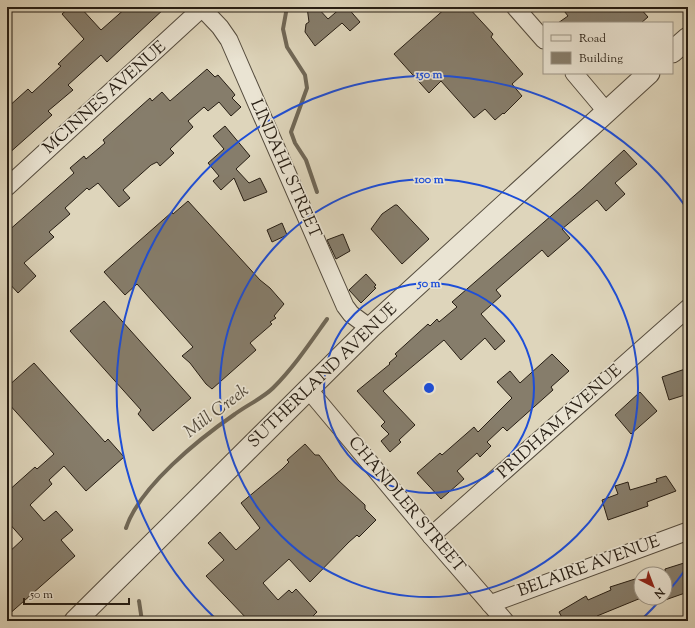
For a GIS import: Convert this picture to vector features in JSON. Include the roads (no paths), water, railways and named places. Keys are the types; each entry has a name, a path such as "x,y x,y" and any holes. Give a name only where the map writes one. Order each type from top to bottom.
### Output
{"street":[{"path":"515,7 543,39"},
{"name":"MCINNES AVENUE","path":"7,187 202,8"},
{"name":"LINDAHL STREET","path":"202,8 220,27 228,40 345,306 351,314 370,328"},
{"path":"673,51 688,38"},
{"path":"575,74 606,110"},
{"name":"SUTHERLAND AVENUE","path":"75,621 370,328 606,110 648,74"},
{"name":"PRIDHAM AVENUE","path":"431,536 688,308"},
{"name":"CHANDLER STREET","path":"308,389 431,536 505,621"},
{"name":"BELAIRE AVENUE","path":"490,604 688,531"}],"waterway":[{"name":"Mill Creek","path":"287,7 283,29 287,47 305,75 307,88 291,132 295,143 306,160 317,192"},
{"name":"Mill Creek","path":"126,528 133,512 157,480 205,436 273,388 295,363 327,319"},
{"name":"Mill Creek","path":"139,601 142,621"}]}
